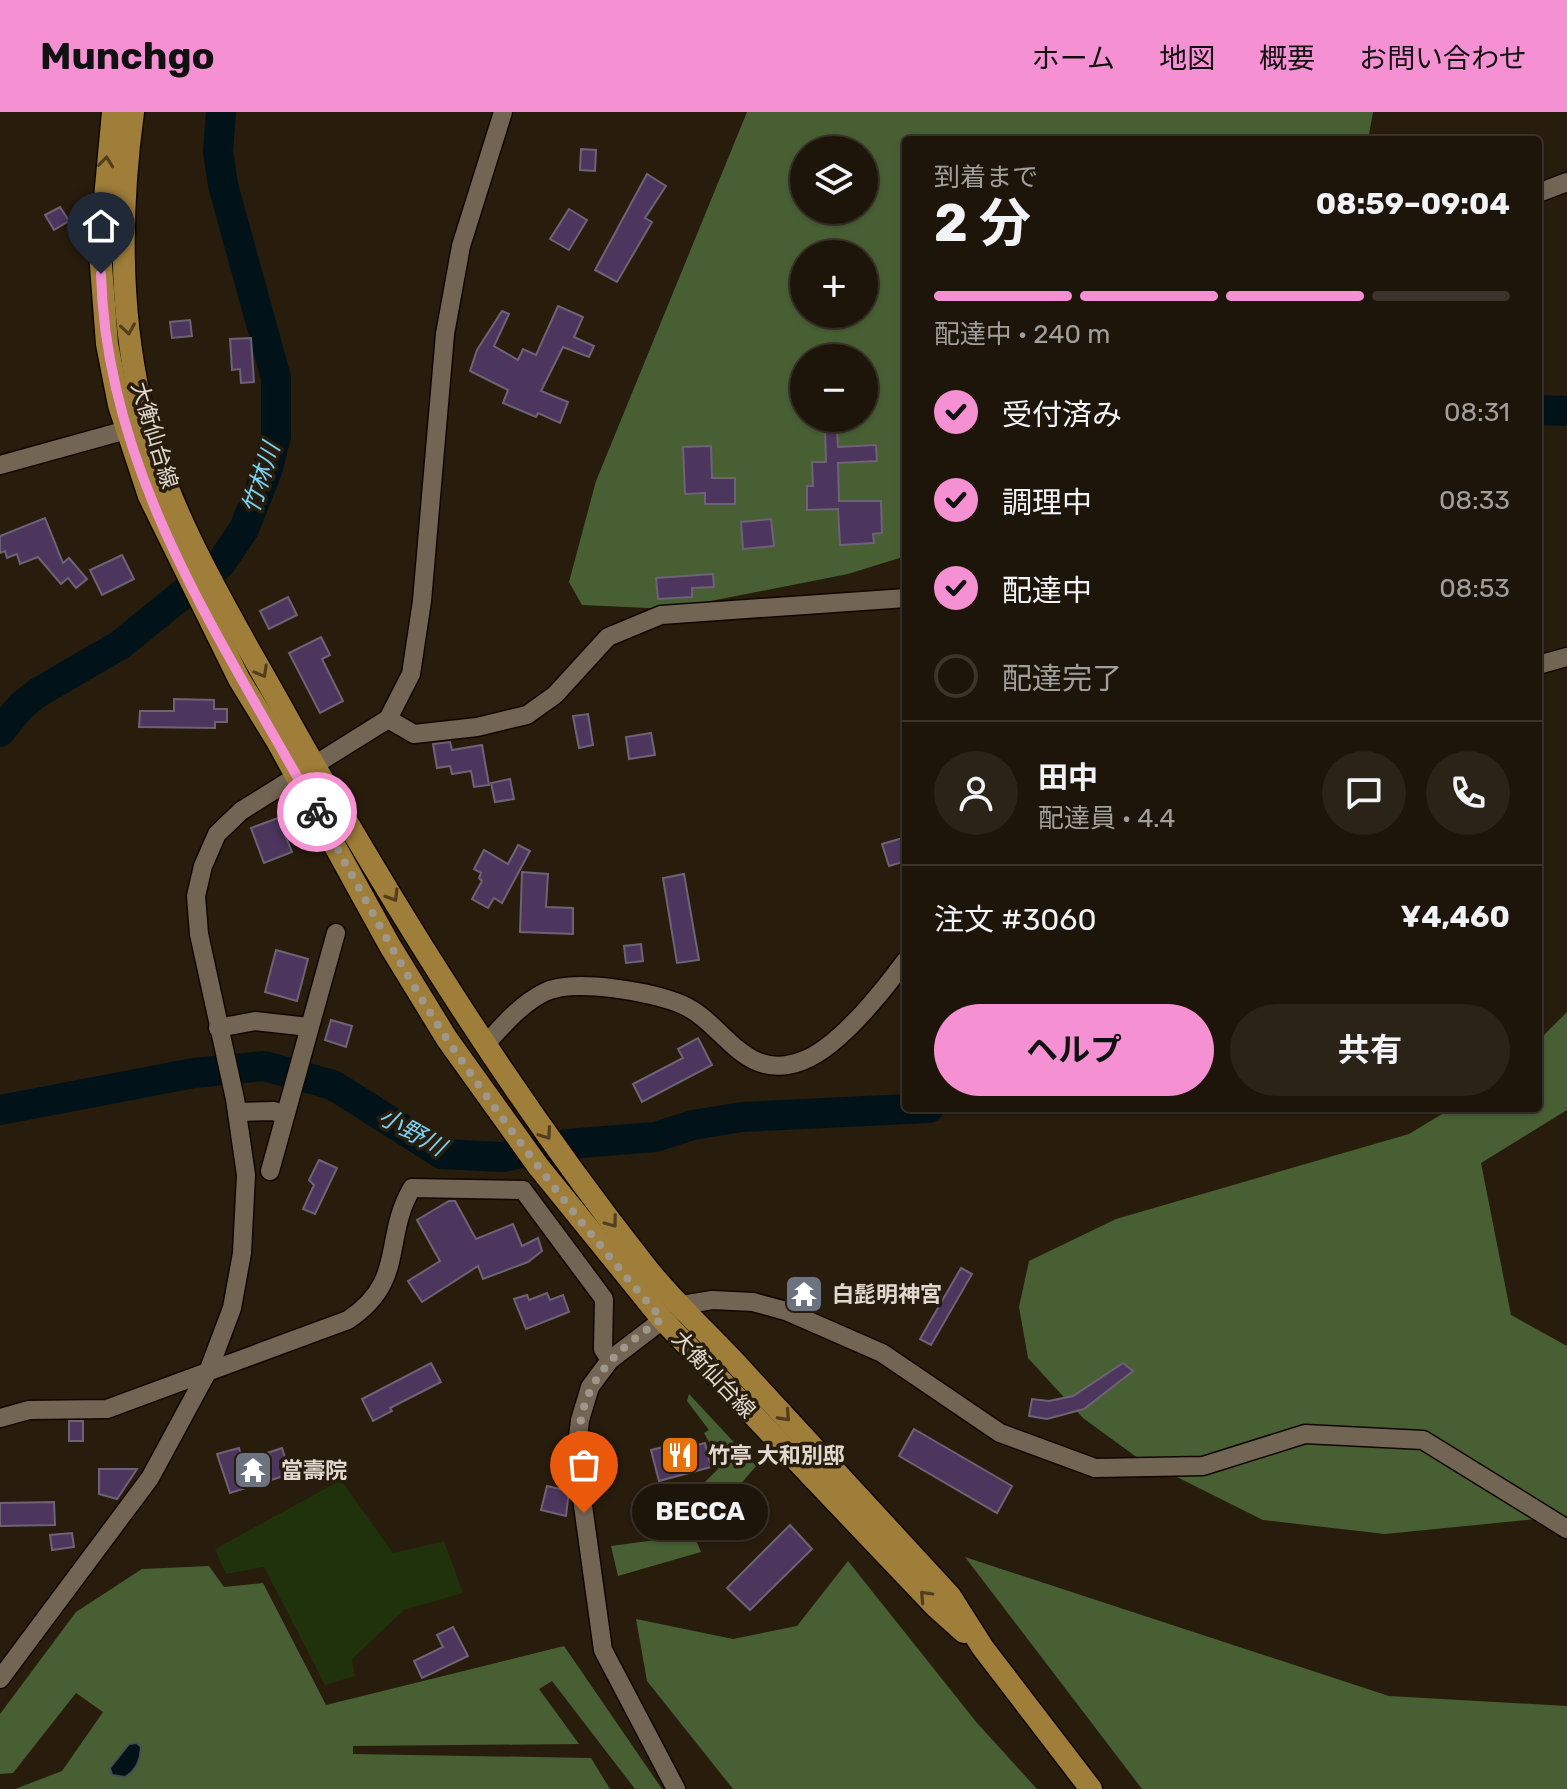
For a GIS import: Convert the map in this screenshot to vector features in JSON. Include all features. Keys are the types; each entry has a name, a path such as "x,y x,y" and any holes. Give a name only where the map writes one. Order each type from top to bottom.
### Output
{"main road":[{"name":"大衡仙台線","path":"113,112 102,204 101,297 136,427 187,556 306,772 390,946 447,1039 538,1166 662,1319 935,1606 983,1648"},
{"name":"大衡仙台線","path":"133,112 125,201 126,319 136,427"},
{"name":"大衡仙台線","path":"306,772 528,1108 650,1272 950,1596 983,1648 1091,1789"}],"street":[{"path":"0,1679 150,1478 209,1369 232,1308 246,1216 246,1175 236,1106 199,934 196,896 203,866 217,834 241,811 388,719 411,674 445,334 461,246 503,112"},
{"path":"1542,191 1567,182"},
{"path":"0,465 136,427"},
{"path":"388,719 414,734 477,727 527,715 555,695 608,637 661,615 902,598"},
{"path":"1542,664 1567,657"},
{"path":"270,1171 336,933"},
{"path":"486,1044 505,1022 546,992 565,986 617,989 684,1005 748,1059 791,1064 805,1061 826,1046 866,1009 902,965"},
{"path":"220,1034 255,1021 308,1033"},
{"path":"236,1106 274,1111 288,1107"},
{"path":"0,1418 29,1410 107,1409 209,1369 322,1331 366,1308 385,1284 401,1207 412,1188 523,1190 604,1299 603,1349 610,1360"},
{"path":"676,1789 603,1650 576,1455 580,1420 590,1387 610,1360 682,1305 722,1300 753,1302 786,1311 882,1353 1000,1433 1095,1468 1203,1466 1305,1434 1423,1440 1567,1529"}],"green space":[{"path":"747,112 1373,112 1369,136 902,136 902,557 848,574 670,609 582,605 569,582 596,481"},
{"path":"1567,1012 1567,1110 1481,1163 1511,1315 1567,1346 1567,1516 1385,1534 1263,1520 1135,1456 1083,1418 1028,1358 1019,1307 1029,1261 1116,1219 1409,1134 1445,1112 1542,1112 1542,1037"},
{"path":"689,1394 756,1466 695,1538 701,1552 618,1576 611,1546 678,1537 677,1519 661,1498 674,1485 687,1500 722,1465 704,1433 709,1430 687,1401"},
{"path":"341,1480 393,1553 444,1541 463,1593 404,1610 352,1659 355,1676 325,1685 264,1567 226,1574 215,1549"},
{"path":"965,1557 1389,1696 1567,1706 1567,1789 1142,1789"},
{"path":"848,1561 977,1723 1037,1789 733,1789 647,1681 636,1619 733,1639 797,1626"},
{"path":"209,1566 224,1587 263,1583 326,1705 564,1646 662,1789 635,1789 552,1681 539,1689 579,1744 353,1746 353,1754 591,1758 610,1789 15,1789 62,1771 103,1712 76,1693 13,1773 0,1774 0,1714 76,1612 142,1569"}],"shaded area":[{"path":"137,1743 141,1747 135,1768 125,1777 112,1775 110,1768 129,1744"}],"building":[{"path":"581,149 596,150 595,171 580,170"},
{"path":"647,174 666,186 645,218 652,222 617,282 595,270"},
{"path":"60,207 69,221 54,230 45,215"},
{"path":"569,209 587,220 569,250 550,239"},
{"path":"558,306 583,317 574,337 594,346 589,357 563,347 541,391 568,402 560,423 503,403 508,390 470,371 477,350 502,311 509,314 494,346 518,360 523,349 536,355"},
{"path":"190,320 192,336 172,338 170,322"},
{"path":"251,338 254,382 241,383 240,369 232,370 230,339"},
{"path":"825,432 837,432 838,447 876,445 877,461 838,463 839,501 881,501 882,533 873,534 874,543 840,545 838,509 807,510 807,486 813,486 812,462 826,462"},
{"path":"711,446 712,478 735,478 735,504 705,504 705,493 685,494 683,447"},
{"path":"45,518 63,563 69,558 87,579 76,588 68,578 61,584 38,557 20,564 17,554 7,558 5,551 0,553 0,536"},
{"path":"771,519 774,546 743,549 741,522"},
{"path":"122,555 134,579 102,595 90,570"},
{"path":"713,574 714,587 692,588 692,597 658,599 656,578"},
{"path":"288,597 297,615 269,629 260,611"},
{"path":"321,637 330,655 322,659 343,701 320,713 289,653"},
{"path":"174,699 214,700 214,709 227,709 227,722 215,722 215,728 139,727 140,711 174,711"},
{"path":"588,714 593,745 579,748 573,716"},
{"path":"651,733 655,755 629,759 626,737"},
{"path":"450,742 452,750 482,745 489,785 474,787 471,771 452,774 450,766 437,768 433,744"},
{"path":"510,779 514,799 495,802 491,783"},
{"path":"278,818 292,852 264,863 251,828"},
{"path":"902,838 902,862 889,866 882,844"},
{"path":"518,845 530,851 502,903 494,898 488,908 472,899 482,881 479,878 481,873 474,869 484,850 508,864"},
{"path":"522,872 548,874 546,907 573,908 573,934 520,932"},
{"path":"684,874 699,960 677,963 663,878"},
{"path":"641,944 643,961 626,963 624,946"},
{"path":"276,950 308,959 297,1001 265,992"},
{"path":"331,1020 352,1026 346,1047 325,1040"},
{"path":"698,1038 712,1065 642,1102 633,1084 683,1058 678,1049"},
{"path":"319,1160 337,1168 315,1214 303,1209 314,1185 309,1180"},
{"path":"449,1201 455,1201 476,1239 513,1224 522,1246 538,1238 542,1251 528,1262 483,1279 478,1266 422,1302 408,1281 440,1261 417,1220"},
{"path":"961,1268 972,1274 931,1345 920,1339"},
{"path":"547,1293 550,1300 563,1295 569,1312 526,1329 514,1299 527,1295 529,1300"},
{"path":"431,1363 441,1382 390,1408 392,1411 373,1421 362,1399"},
{"path":"1123,1363 1133,1371 1084,1409 1047,1419 1029,1416 1032,1399 1049,1401 1073,1396"},
{"path":"69,1421 83,1421 83,1441 69,1441"},
{"path":"914,1429 1012,1486 997,1513 899,1456"},
{"path":"679,1443 682,1449 705,1443 711,1467 659,1481 651,1450"},
{"path":"239,1448 243,1461 282,1448 290,1474 230,1493 217,1454"},
{"path":"99,1469 137,1469 117,1499 99,1494"},
{"path":"547,1486 569,1491 566,1516 541,1510"},
{"path":"54,1502 55,1525 0,1526 0,1503"},
{"path":"790,1525 812,1549 750,1610 727,1588"},
{"path":"72,1533 74,1547 52,1550 50,1535"},
{"path":"453,1627 468,1656 422,1678 414,1661 443,1647 437,1635"}],"waterway":[{"name":"竹林川","path":"0,732 20,707 39,692 120,645 221,563 244,529 267,471 276,436 276,378 223,185 218,152 221,112"},
{"name":"小野川","path":"1542,410 1567,411"},
{"name":"小野川","path":"0,1110 194,1073 264,1066 333,1085 442,1154 503,1157 567,1144 655,1137 693,1125 742,1117 902,1109"}],"way so far":[{"path":"317,812 390,946 447,1039 538,1166 662,1319 610,1360 590,1387 580,1420 576,1455 584,1513"}],"place":[{"name":"白髭明神宮","path":"804,1294"},
{"name":"竹亭 大和別邸","path":"680,1455"},
{"name":"當壽院","path":"253,1470"},
{"name":"BECCA","path":"584,1513"}],"route":[{"path":"101,274 107,344 119,405 149,496 179,563 239,679 317,812"}]}
